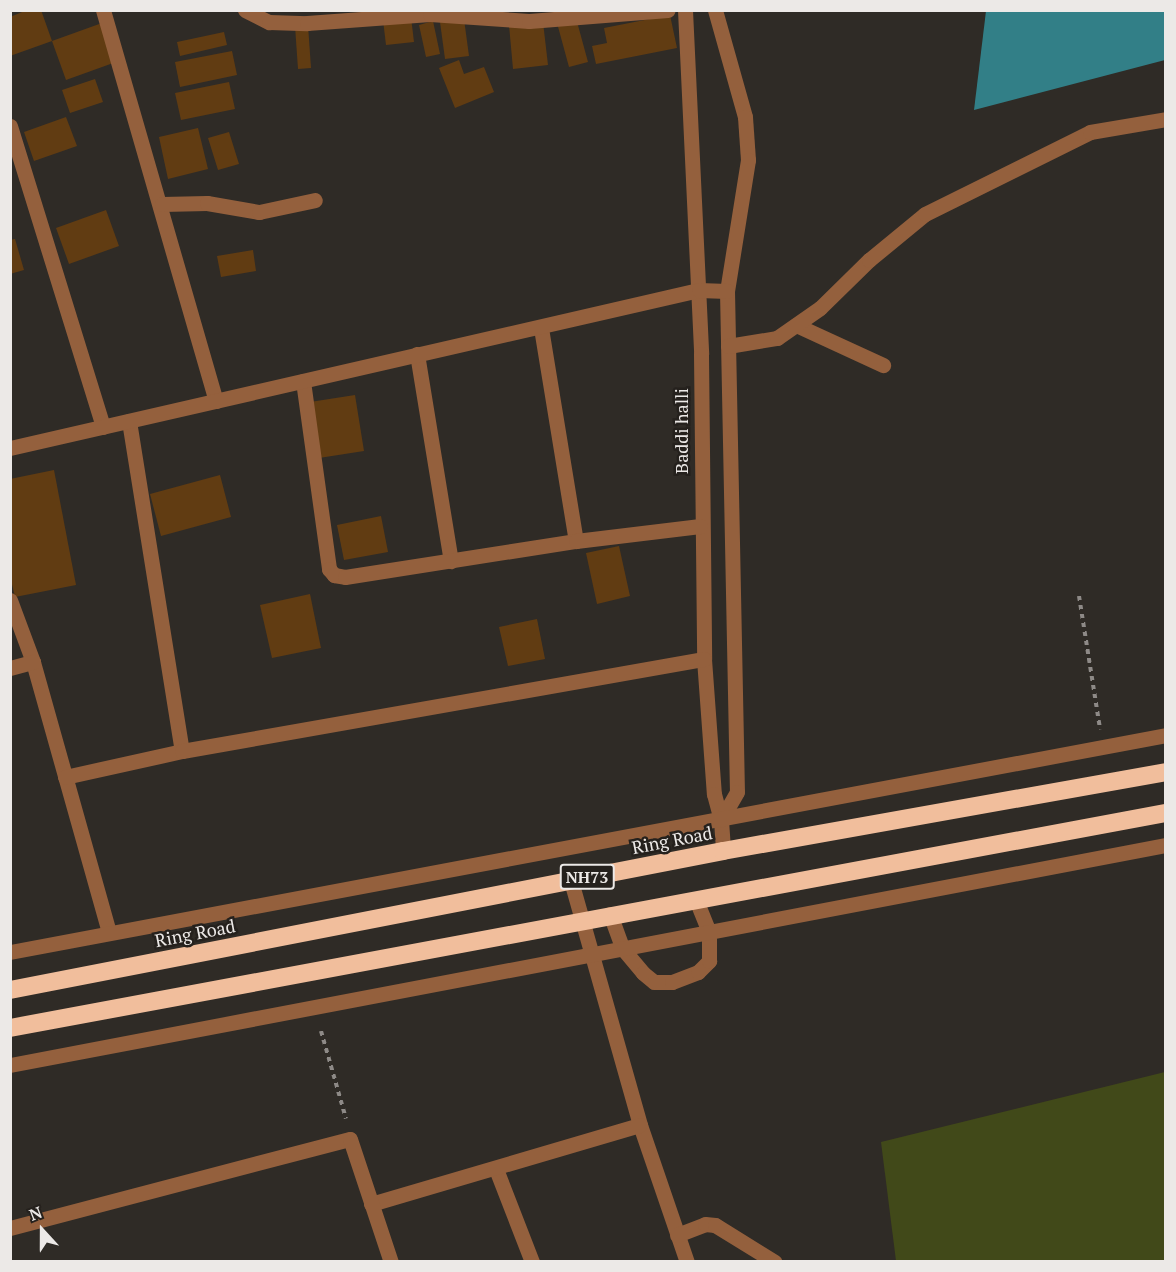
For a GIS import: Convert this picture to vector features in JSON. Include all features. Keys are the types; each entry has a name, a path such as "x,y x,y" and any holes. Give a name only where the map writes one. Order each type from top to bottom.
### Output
{"highway":[{"name":"Ring Road","path":"10,990 723,851 1166,772"},
{"name":"NH73","path":"10,1028 581,919 696,900 1166,813"}],"street":[{"path":"103,10 162,204 187,309 216,401"},
{"path":"245,10 269,22 307,23 430,12 529,21 668,10"},
{"name":"Baddi halli","path":"685,10 699,290 700,526 704,659 714,794 722,820 723,851"},
{"path":"715,10 738,87 748,141 727,291 737,792 722,820"},
{"path":"728,346 777,338 796,325 925,214 1090,132 1166,119"},
{"path":"10,126 103,427"},
{"path":"162,204 207,203 259,212 315,200"},
{"path":"10,448 699,290 727,291"},
{"path":"796,325 883,365"},
{"path":"541,328 576,541"},
{"path":"417,354 451,561"},
{"path":"303,381 329,569 345,577 576,541 700,526"},
{"path":"129,421 182,751"},
{"path":"10,600 33,662 109,933"},
{"path":"65,777 182,751 704,659"},
{"path":"10,668 33,662"},
{"path":"10,951 722,820 1103,745 1166,735"},
{"path":"10,1065 1166,845"},
{"path":"571,880 640,1125 687,1262"},
{"path":"610,914 623,949 654,982 672,982 698,972 709,961 709,932 696,900"},
{"path":"372,1204 640,1125"},
{"path":"10,1228 350,1139 391,1262"},
{"path":"496,1169 532,1262"},
{"path":"677,1235 705,1224 715,1225 776,1262"}],"path":[{"path":"1079,596 1103,745"},
{"path":"321,1031 350,1139"}],"green space":[{"path":"1165,1072 1165,1261 896,1261 881,1142"}],"water":[{"path":"986,11 1165,11 1165,60 974,110"}],"building":[{"path":"27,10 41,10 52,41 10,56 10,17"},
{"path":"670,15 677,48 596,64 592,46 607,43 604,28"},
{"path":"411,17 414,42 386,45 383,20"},
{"path":"576,18 588,62 569,67 557,23"},
{"path":"464,19 469,56 445,59 440,22"},
{"path":"433,21 440,54 426,57 419,25"},
{"path":"543,22 548,65 513,69 509,25"},
{"path":"102,23 116,62 66,80 52,41"},
{"path":"308,25 311,68 298,69 295,26"},
{"path":"224,32 227,45 180,56 177,42"},
{"path":"232,51 237,75 180,87 175,62"},
{"path":"459,60 464,74 484,67 494,92 455,108 439,68"},
{"path":"95,79 103,102 70,113 62,90"},
{"path":"229,82 235,109 181,120 175,93"},
{"path":"66,117 77,146 34,161 24,132"},
{"path":"198,128 208,169 168,179 159,137"},
{"path":"229,132 239,164 218,170 208,138"},
{"path":"106,210 119,246 69,264 56,228"},
{"path":"15,239 24,270 10,274 10,240"},
{"path":"253,250 256,271 221,277 217,256"},
{"path":"355,395 364,451 319,458 310,402"},
{"path":"54,470 76,585 15,597 10,576 10,479"},
{"path":"220,475 231,517 161,536 150,494"},
{"path":"381,516 388,552 344,560 337,525"},
{"path":"619,546 630,596 597,604 586,553"},
{"path":"310,594 321,648 272,658 260,605"},
{"path":"537,619 545,659 508,666 499,627"}]}
